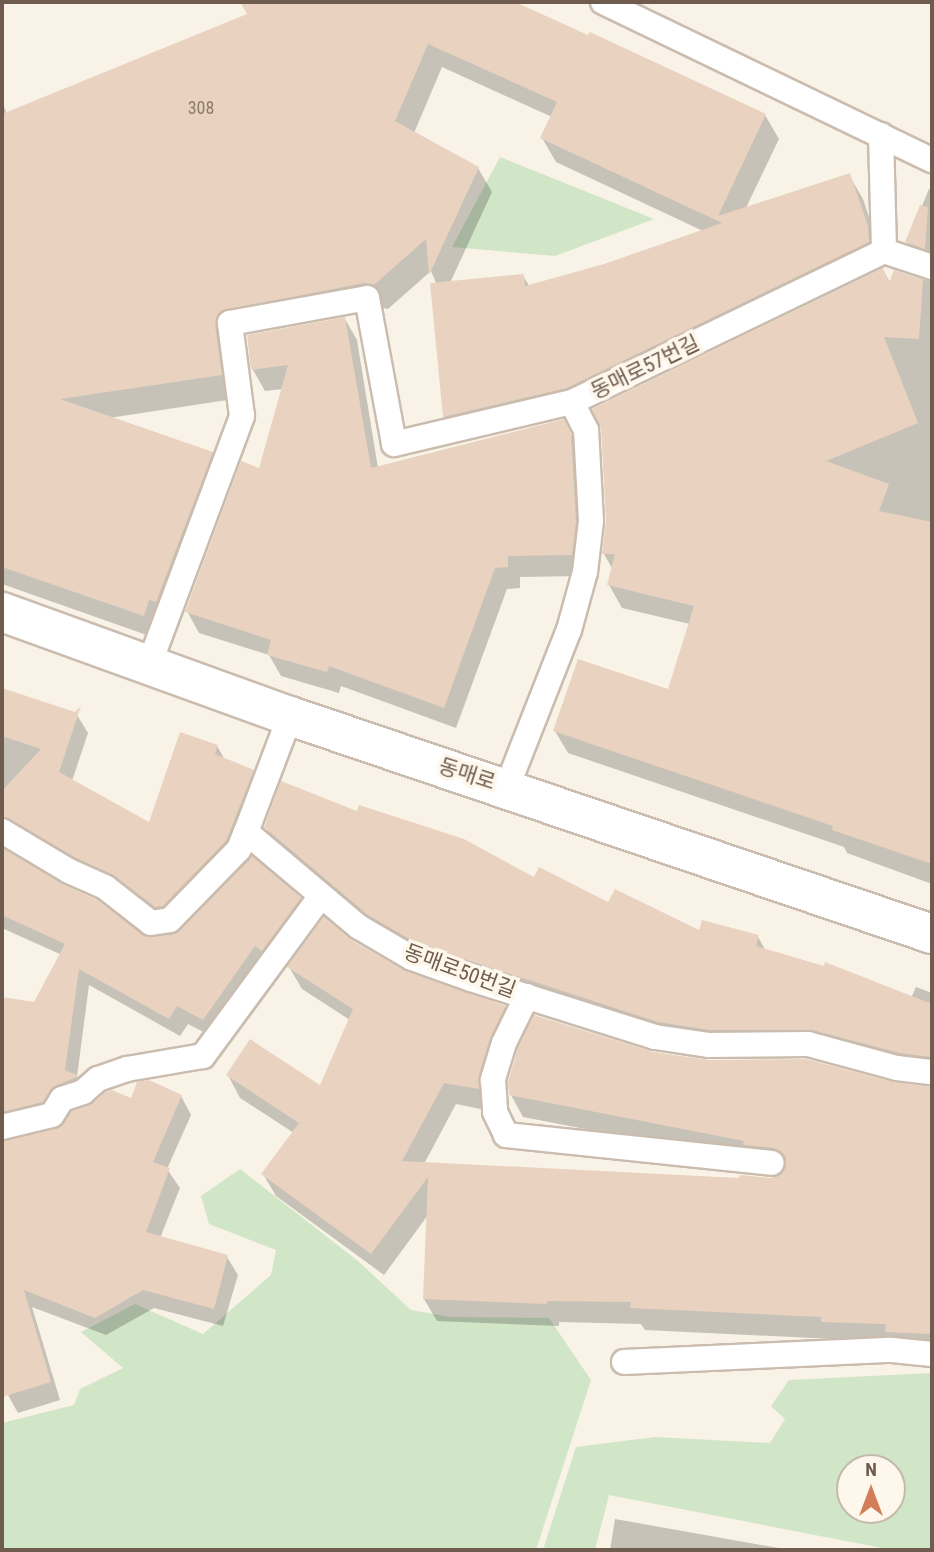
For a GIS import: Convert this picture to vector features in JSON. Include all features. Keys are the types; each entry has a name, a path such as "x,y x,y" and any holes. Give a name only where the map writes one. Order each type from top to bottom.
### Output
{"street":[{"name":"동매로","path":"2,612 290,716 507,787 932,933"}],"lane":[{"path":"603,2 932,160"},
{"path":"881,135 884,251 932,267"},
{"name":"동매로57번길","path":"507,787 569,630 585,572 591,522 586,430 572,402 884,251"},
{"path":"149,665 242,416 230,323 367,298 394,444 572,402"},
{"path":"2,831 68,871 105,887 151,923 170,920 239,849 290,716"},
{"name":"동매로50번길","path":"246,832 359,927 412,958 655,1037 709,1045 808,1044 897,1068 932,1072"},
{"path":"2,1127 52,1115 62,1099 83,1092 97,1079 127,1069 203,1056 321,896"},
{"path":"527,996 503,1043 493,1080 495,1112 506,1135 772,1163"},
{"path":"624,1362 892,1350 932,1354"}],"green space":[{"path":"500,157 654,219 555,256 452,247"},
{"path":"240,1169 358,1261 411,1310 451,1317 549,1318 591,1380 536,1550 2,1550 2,1423 74,1405 80,1389 123,1368 81,1332 135,1304 203,1334 271,1275 276,1250 209,1224 201,1196"},
{"path":"932,1373 932,1550 892,1550 609,1495 595,1550 543,1550 576,1447 655,1437 770,1443 785,1419 771,1406 789,1380"}],"building":[{"path":"240,2 515,2 588,35 590,32 766,114 718,216 850,173 868,226 869,242 567,388 443,417 430,283 524,274 525,286 604,264 722,223 540,138 557,102 428,44 395,121 479,167 429,275 426,239 374,285 364,283 221,311 215,325 222,375 60,399 213,452 156,602 149,600 144,616 2,567 2,114 247,14"},
{"path":"920,205 928,207 925,249 905,242"},
{"path":"883,268 889,283 894,270 923,280 919,339 884,337 918,423 826,461 889,484 879,511 932,522 932,864 832,830 833,826 553,731 578,659 668,689 694,606 607,585 615,554 602,554 606,520 601,429 592,409"},
{"path":"345,317 371,468 564,419 571,434 576,521 572,555 508,556 508,567 495,568 444,708 329,666 327,672 267,655 271,640 185,612 241,461 259,468 288,365 251,370 247,335"},
{"path":"2,688 75,712 81,706 59,772 149,822 180,732 218,745 215,754 254,770 226,841 163,906 155,907 111,874 76,858 2,816 2,791 41,749 2,736"},
{"path":"281,781 357,811 359,805 464,839 534,877 539,867 608,902 615,889 699,930 702,920 759,935 756,946 824,966 825,962 932,1004 932,1057 900,1053 812,1030 710,1030 658,1022 418,944 368,915 264,827"},
{"path":"2,848 62,884 97,900 148,937 172,935 181,930 252,856 301,898 262,951 255,946 203,1020 177,1006 169,1019 79,969 65,1070 79,1076 57,1085 43,1102 2,1112 2,997 34,1002 65,944 2,915"},
{"path":"324,917 351,940 405,971 506,1006 490,1039 479,1076 479,1089 444,1083 402,1161 739,1178 740,1175 771,1178 784,1171 786,1158 774,1148 743,1145 744,1141 509,1095 508,1082 518,1048 534,1015 653,1052 709,1060 806,1059 893,1082 932,1087 932,1334 885,1332 886,1324 821,1322 821,1317 630,1308 631,1302 547,1301 547,1304 423,1299 428,1177 371,1254 261,1174 299,1123 226,1075 250,1039 320,1085 353,1009 287,967"},
{"path":"149,1080 182,1095 153,1162 170,1168 146,1232 228,1255 214,1309 143,1290 95,1318 24,1290 51,1382 2,1397 2,1141 55,1129 72,1111 92,1104 112,1090 131,1098 137,1082"}]}
